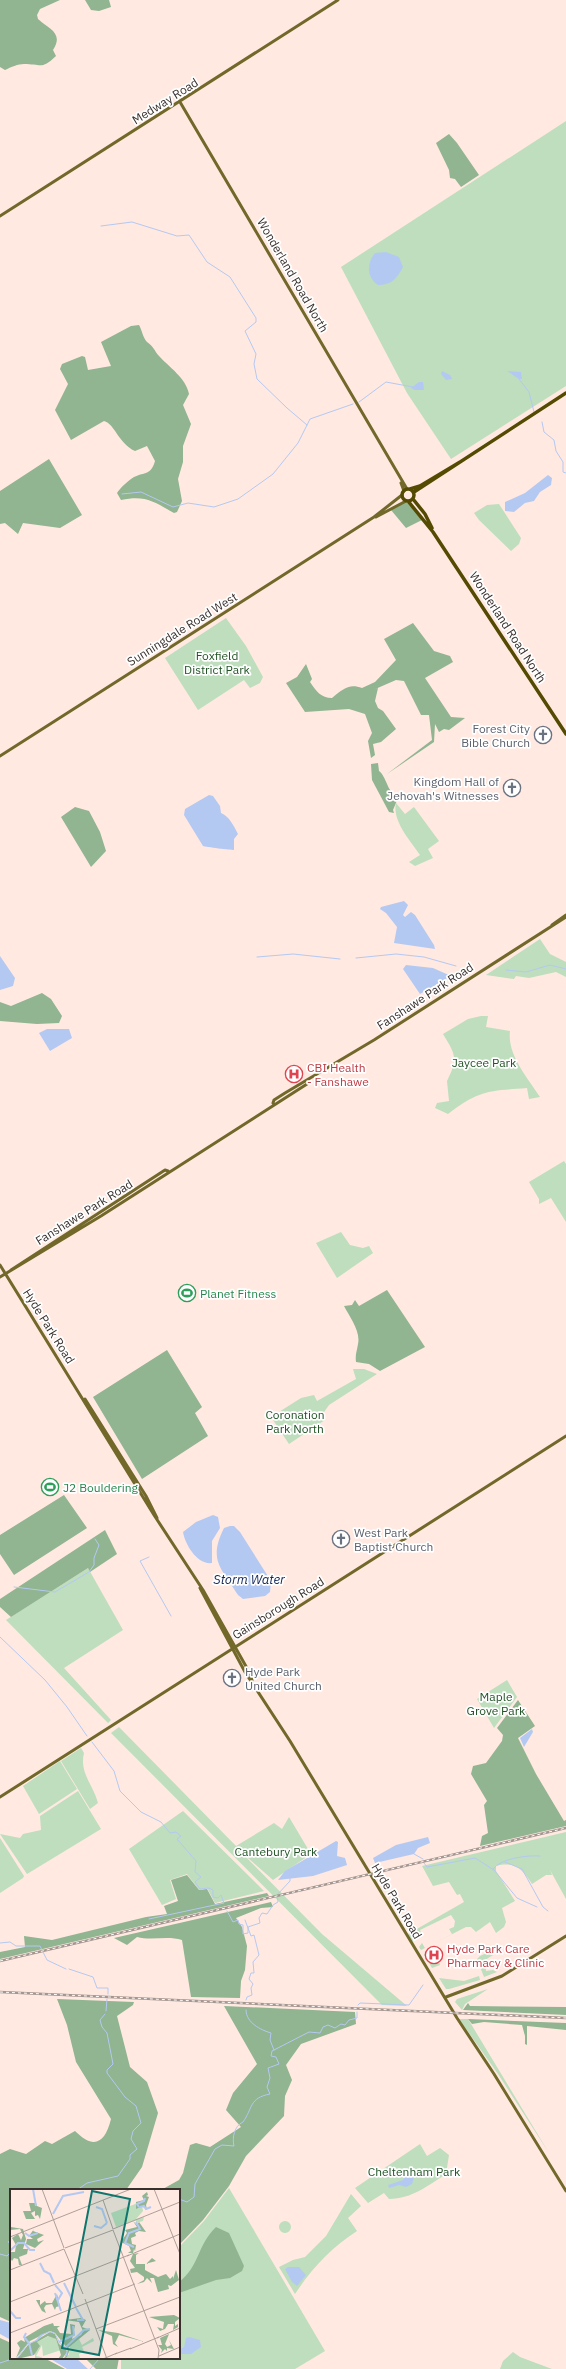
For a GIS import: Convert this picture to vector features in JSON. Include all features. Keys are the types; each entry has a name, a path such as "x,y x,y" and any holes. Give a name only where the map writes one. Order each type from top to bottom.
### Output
{"main road":[{"name":"Medway Road","path":"0,216 338,0"},
{"name":"Wonderland Road North","path":"180,102 407,490"},
{"path":"402,495 407,490 420,486 461,461 566,393"},
{"path":"407,490 414,492 445,473 461,461"},
{"path":"407,501 413,499 414,492"},
{"name":"Wonderland Road North","path":"402,495 433,532 566,734"},
{"name":"Sunningdale Road West","path":"0,756 374,517 402,495"},
{"name":"Wonderland Road North","path":"413,499 425,514 433,532"},
{"name":"Sunningdale Road West","path":"374,517 407,501"},
{"name":"Fanshawe Park Road","path":"0,1277 165,1170 168,1171 273,1103 307,1084 308,1081 566,916"},
{"name":"Hyde Park Road","path":"0,1265 200,1588 213,1606 248,1678 252,1681 446,1997 457,2018 494,2074 566,2191"},
{"name":"Gainsborough Road","path":"0,1797 566,1436"},
{"path":"446,1997 502,1976 566,1936"}],"green space":[{"path":"0,0 60,0 40,9 37,15 38,19 56,35 56,44 53,50 56,56 44,65 22,64 5,70 0,67"},
{"path":"85,0 109,0 111,7 99,11 91,10"},
{"path":"566,121 566,386 451,459 407,393 341,267"},
{"path":"449,134 479,175 461,187 455,179 450,178 449,170 436,143"},
{"path":"139,325 146,340 159,356 181,378 189,394 183,405 191,424 183,446 183,462 178,479 182,501 177,512 174,513 149,500 136,498 121,500 117,493 134,477 152,469 155,461 147,446 135,451 129,448 111,426 104,421 71,440 55,410 68,384 60,369 62,364 82,356 85,357 88,370 111,366 101,342 131,326"},
{"path":"49,459 82,515 60,528 23,523 18,534 5,523 0,524 0,491"},
{"path":"407,499 422,520 406,528 391,510"},
{"path":"499,504 521,538 519,544 511,551 479,520 474,513 487,505"},
{"name":"Foxfield District Park","path":"226,618 246,646 263,677 260,683 250,688 244,680 198,710 165,658"},
{"path":"413,623 434,651 450,656 453,662 425,678 451,717 465,718 449,730 444,729 439,732 435,724 434,742 387,774 432,740 429,715 421,715 404,681 396,680 373,690 378,688 375,701 378,708 383,711 396,729 381,742 373,744 375,755 371,758 368,741 372,733 365,714 349,709 305,712 286,683 297,677 306,664 312,679 310,682 319,693 328,698 332,698 346,688 353,686 362,688 375,682 396,660 384,639"},
{"path":"378,763 379,771 390,790 394,793 394,797 398,798 393,810 394,813 389,812 372,780 371,764"},
{"path":"396,803 405,814 414,807 439,841 428,849 433,858 415,866 409,862 420,855 399,823 395,810"},
{"path":"75,807 89,811 100,832 106,851 91,867 61,817"},
{"path":"540,939 550,954 566,962 566,977 556,972 529,978 516,976 514,979 486,975"},
{"path":"42,993 51,999 62,1016 59,1023 37,1024 0,1021 0,1002 11,1006"},
{"name":"Jaycee Park","path":"488,1016 486,1027 510,1031 512,1049 519,1066 540,1097 529,1099 527,1088 493,1091 468,1100 448,1114 435,1108 437,1103 449,1101 447,1081 454,1062 453,1052 443,1034 468,1019"},
{"path":"564,1161 566,1164 566,1222 551,1198 539,1204 539,1199 529,1182"},
{"path":"341,1232 350,1245 363,1248 369,1246 373,1253 337,1278 316,1243"},
{"path":"387,1290 425,1347 380,1371 369,1364 356,1362 358,1334 344,1306 352,1305 355,1300 359,1306"},
{"path":"167,1350 202,1407 195,1413 208,1436 142,1479 93,1397"},
{"name":"Coronation Park North","path":"353,1369 364,1369 377,1374 329,1405 322,1415 325,1420 289,1444 271,1417 301,1398 314,1395 317,1401 356,1379"},
{"path":"64,1495 87,1528 14,1575 0,1554 0,1535"},
{"path":"105,1530 117,1554 90,1572 88,1568 11,1617 0,1607 0,1599"},
{"path":"88,1568 123,1630 64,1668 111,1720 108,1723 6,1620"},
{"name":"Maple Grove Park","path":"507,1680 517,1697 494,1728 477,1699"},
{"path":"518,1700 535,1726 518,1738 536,1774 564,1821 566,1820 566,1826 480,1846 482,1836 488,1833 484,1805 487,1801 471,1774 473,1766 486,1763 502,1741 503,1735 497,1728"},
{"name":"Cantebury Park","path":"119,1727 236,1846 274,1823 282,1829 289,1817 311,1854 273,1880 240,1851 322,1934 407,2006 382,2005 111,1733"},
{"path":"81,1748 84,1753 83,1767 98,1803 90,1809 61,1761"},
{"path":"60,1761 77,1789 39,1814 23,1786"},
{"path":"78,1791 101,1829 27,1874 0,1834 20,1838 23,1834 41,1830 40,1816"},
{"path":"183,1811 264,1891 215,1903 207,1888 199,1890 187,1874 170,1880 176,1899 162,1905 129,1849"},
{"path":"566,1832 566,1899 550,1870 552,1875 546,1875 532,1884 521,1870 513,1866 496,1866 496,1871 515,1901 502,1908 506,1922 504,1927 496,1933 490,1922 476,1932 471,1927 466,1927 431,1945 452,1934 449,1929 454,1927 455,1921 451,1915 420,1930 422,1935 412,1941 408,1934 464,1902 460,1894 457,1895 449,1882 433,1886 422,1866"},
{"path":"0,1838 24,1876 0,1893"},
{"path":"187,1875 199,1890 207,1889 215,1904 267,1893 269,1896 0,1959 0,1952 25,1947 24,1936 52,1940 146,1917 167,1914 164,1906 178,1901 171,1880"},
{"path":"271,1902 273,1907 261,1908 236,1918 242,1927 247,1946 245,1970 241,1981 240,1998 191,1997 182,1940 171,1938 137,1937 127,1945 114,1938"},
{"path":"422,1943 425,1948 421,1950 419,1947"},
{"path":"491,1951 493,1955 485,1960 486,1971 493,1970 497,1972 484,1977 477,1959"},
{"path":"426,1952 434,1964 439,1962 440,1965 432,1968 424,1955"},
{"path":"479,1976 480,1980 449,1989 446,1989 439,1978 464,1981"},
{"path":"488,1989 465,2004 462,2010 455,2002 457,1999"},
{"path":"57,1999 134,2002 133,2005 117,2016 130,2067 147,2082 158,2113 142,2167 127,2189 10,2189 10,2322 0,2317 0,2154 10,2149 26,2154 45,2141 52,2144 75,2131 88,2141 98,2141 106,2134 111,2119 76,2062 67,2025"},
{"path":"468,2003 470,2006 566,2007 566,2015 463,2010"},
{"path":"224,2006 355,2012 356,2024 301,2044 286,2065 292,2080 285,2096 284,2116 246,2156 229,2186 203,2220 180,2244 180,2189 163,2189 179,2180 183,2173 190,2145 196,2143 210,2147 241,2127 226,2110 233,2093 257,2064"},
{"path":"459,2019 468,2019 549,2153 498,2074"},
{"path":"468,2019 566,2023 566,2030 527,2026 527,2045 525,2044 525,2036 522,2025 484,2022 472,2024"},
{"name":"Cheltenham Park","path":"420,2144 427,2156 440,2148 449,2155 446,2174 412,2194 389,2199 384,2193 368,2203 355,2188"},
{"path":"229,2188 325,2351 295,2369 121,2369 121,2359 180,2359 180,2246 204,2221"},
{"path":"351,2194 361,2206 348,2218 357,2231 339,2244 323,2259 295,2294 279,2267 293,2260 305,2257 326,2236"},
{"path":"285,2221 289,2223 291,2227 289,2231 285,2233 281,2231 279,2227 281,2223"},
{"path":"216,2227 229,2233 244,2266 242,2271 230,2278 216,2280 180,2293 180,2281 191,2269 210,2234"},
{"path":"0,2338 10,2343 10,2359 46,2359 65,2369 0,2369"},
{"path":"513,2352 520,2357 552,2369 500,2369 503,2361"},
{"path":"86,2359 119,2359 117,2369 96,2369"}],"water":[{"path":"386,252 399,257 403,267 394,280 387,284 378,285 374,282 370,275 369,266 375,253"},
{"path":"442,371 450,375 452,379 446,380 441,374"},
{"path":"507,371 521,372 522,379 519,379"},
{"path":"419,382 423,382 424,390 415,390 411,388"},
{"path":"548,475 552,478 551,485 540,492 534,501 525,503 514,512 505,511 505,502 525,493"},
{"path":"209,795 213,796 220,806 221,813 229,819 238,834 234,839 234,850 203,846 184,815 185,809"},
{"path":"404,901 408,905 403,915 405,917 411,912 415,915 435,949 394,943 397,927 386,913 380,909 381,907"},
{"path":"0,956 15,978 13,986 0,990"},
{"path":"406,965 433,968 451,976 420,994 403,969"},
{"path":"47,1029 69,1029 72,1038 50,1051 39,1033"},
{"name":"Storm Water","path":"213,1515 218,1517 220,1528 212,1541 212,1563 207,1563 201,1561 189,1548 183,1532 196,1522"},
{"name":"Storm Water","path":"234,1526 240,1532 271,1581 270,1592 265,1596 243,1599 238,1595 222,1570 217,1556 217,1548 224,1528"},
{"path":"532,1729 533,1732 524,1747 520,1738"},
{"path":"428,1837 430,1843 418,1848 414,1854 375,1863 373,1858 396,1845"},
{"path":"336,1841 338,1842 337,1856 345,1858 347,1865 313,1876 278,1880 285,1871"},
{"path":"413,2171 415,2174 412,2184 406,2187 399,2185 389,2188 388,2185 403,2180 407,2173"},
{"path":"288,2267 299,2267 306,2275 297,2286 292,2282 285,2269"},
{"path":"0,2320 10,2323 10,2339 0,2334"},
{"path":"189,2337 200,2340 201,2347 191,2354 180,2354 180,2349 184,2347 186,2338"},
{"path":"51,2359 77,2359 88,2369 67,2369"}],"waterway":[{"path":"101,226 132,222 177,236 189,235 207,262 230,277 256,318 256,322 245,331 256,354 254,364 257,379 307,425"},
{"path":"519,379 529,392 534,412"},
{"path":"359,402 386,382 413,387"},
{"path":"122,494 141,492 173,507 188,503 214,507 238,499 273,474 298,443 310,419 353,404"},
{"path":"542,422 544,432 554,440 556,451 563,462 563,472 566,473"},
{"path":"257,957 293,954 340,959"},
{"path":"356,958 396,954 424,957 456,966"},
{"path":"506,970 526,972 550,965 566,969"},
{"path":"14,1587 55,1592 89,1572 94,1565 94,1558 99,1545 95,1539"},
{"path":"149,1557 140,1561 171,1616"},
{"path":"0,1637 45,1680 67,1707 87,1736"},
{"path":"92,1742 114,1771 120,1791 141,1812 161,1822 170,1833 176,1832 181,1836 177,1839 196,1861 195,1872 201,1877 195,1882 200,1889 209,1888 213,1890 213,1897 218,1898 221,1895 224,1903 149,1919"},
{"path":"414,1854 423,1859"},
{"path":"493,1869 497,1865 508,1860 529,1856 540,1856"},
{"path":"424,1863 427,1867 475,1858 494,1870 517,1898 537,1907"},
{"path":"505,1862 522,1869 543,1907 548,1911"},
{"path":"227,1911 233,1922 238,1920 239,1924 243,1925 243,1934 248,1933 248,1927 260,1923 259,1918 262,1913 267,1914 273,1905 278,1902 277,1895 290,1881 290,1878"},
{"path":"245,1920 251,1936 254,1935 259,1955 253,1962 254,1973 251,1973 249,1979 253,1984 251,1988 252,1995 247,1997 246,2000"},
{"path":"0,1943 10,1942 16,1946 40,1946 47,1960 66,1969"},
{"path":"69,1969 93,1977 97,1988 108,1988 108,1994"},
{"path":"358,2005 360,2003 409,2005 423,1985"},
{"path":"106,2011 107,1999"},
{"path":"246,2010 248,2019 251,2022 259,2028 271,2033 270,2040 274,2050"},
{"path":"180,2199 187,2202 194,2197 195,2184 215,2149 222,2145 234,2146 233,2139 236,2129 243,2122 252,2104 258,2098 270,2094 267,2087 270,2078 268,2068 279,2064 276,2057 271,2056 272,2051 309,2032 320,2033 323,2027 328,2025 335,2028 341,2024 345,2025 349,2020 357,2018 357,2012"},
{"path":"78,2189 87,2183 118,2176 130,2159 130,2155 137,2149 131,2139 133,2131 141,2123 136,2106 125,2097 107,2073 107,2070 113,2064 107,2033 102,2027 100,2020 105,2014"},
{"path":"10,2241 8,2242 10,2243"},
{"path":"0,2254 7,2256 10,2253"},
{"path":"0,2363 9,2360 10,2358"},
{"path":"90,2369 99,2359"}],"railway":[{"path":"0,1961 566,1828"},
{"path":"0,1992 566,2018"}],"place":[{"name":"Forest City Bible Church","path":"543,735"},
{"name":"Kingdom Hall of Jehovah's Witnesses","path":"512,788"},
{"name":"CBI Health - Fanshawe","path":"294,1074"},
{"name":"Planet Fitness","path":"187,1293"},
{"name":"J2 Bouldering","path":"50,1487"},
{"name":"West Park Baptist Church","path":"341,1539"},
{"name":"Hyde Park United Church","path":"232,1678"},
{"name":"Hyde Park Care Pharmacy & Clinic","path":"434,1955"}]}
